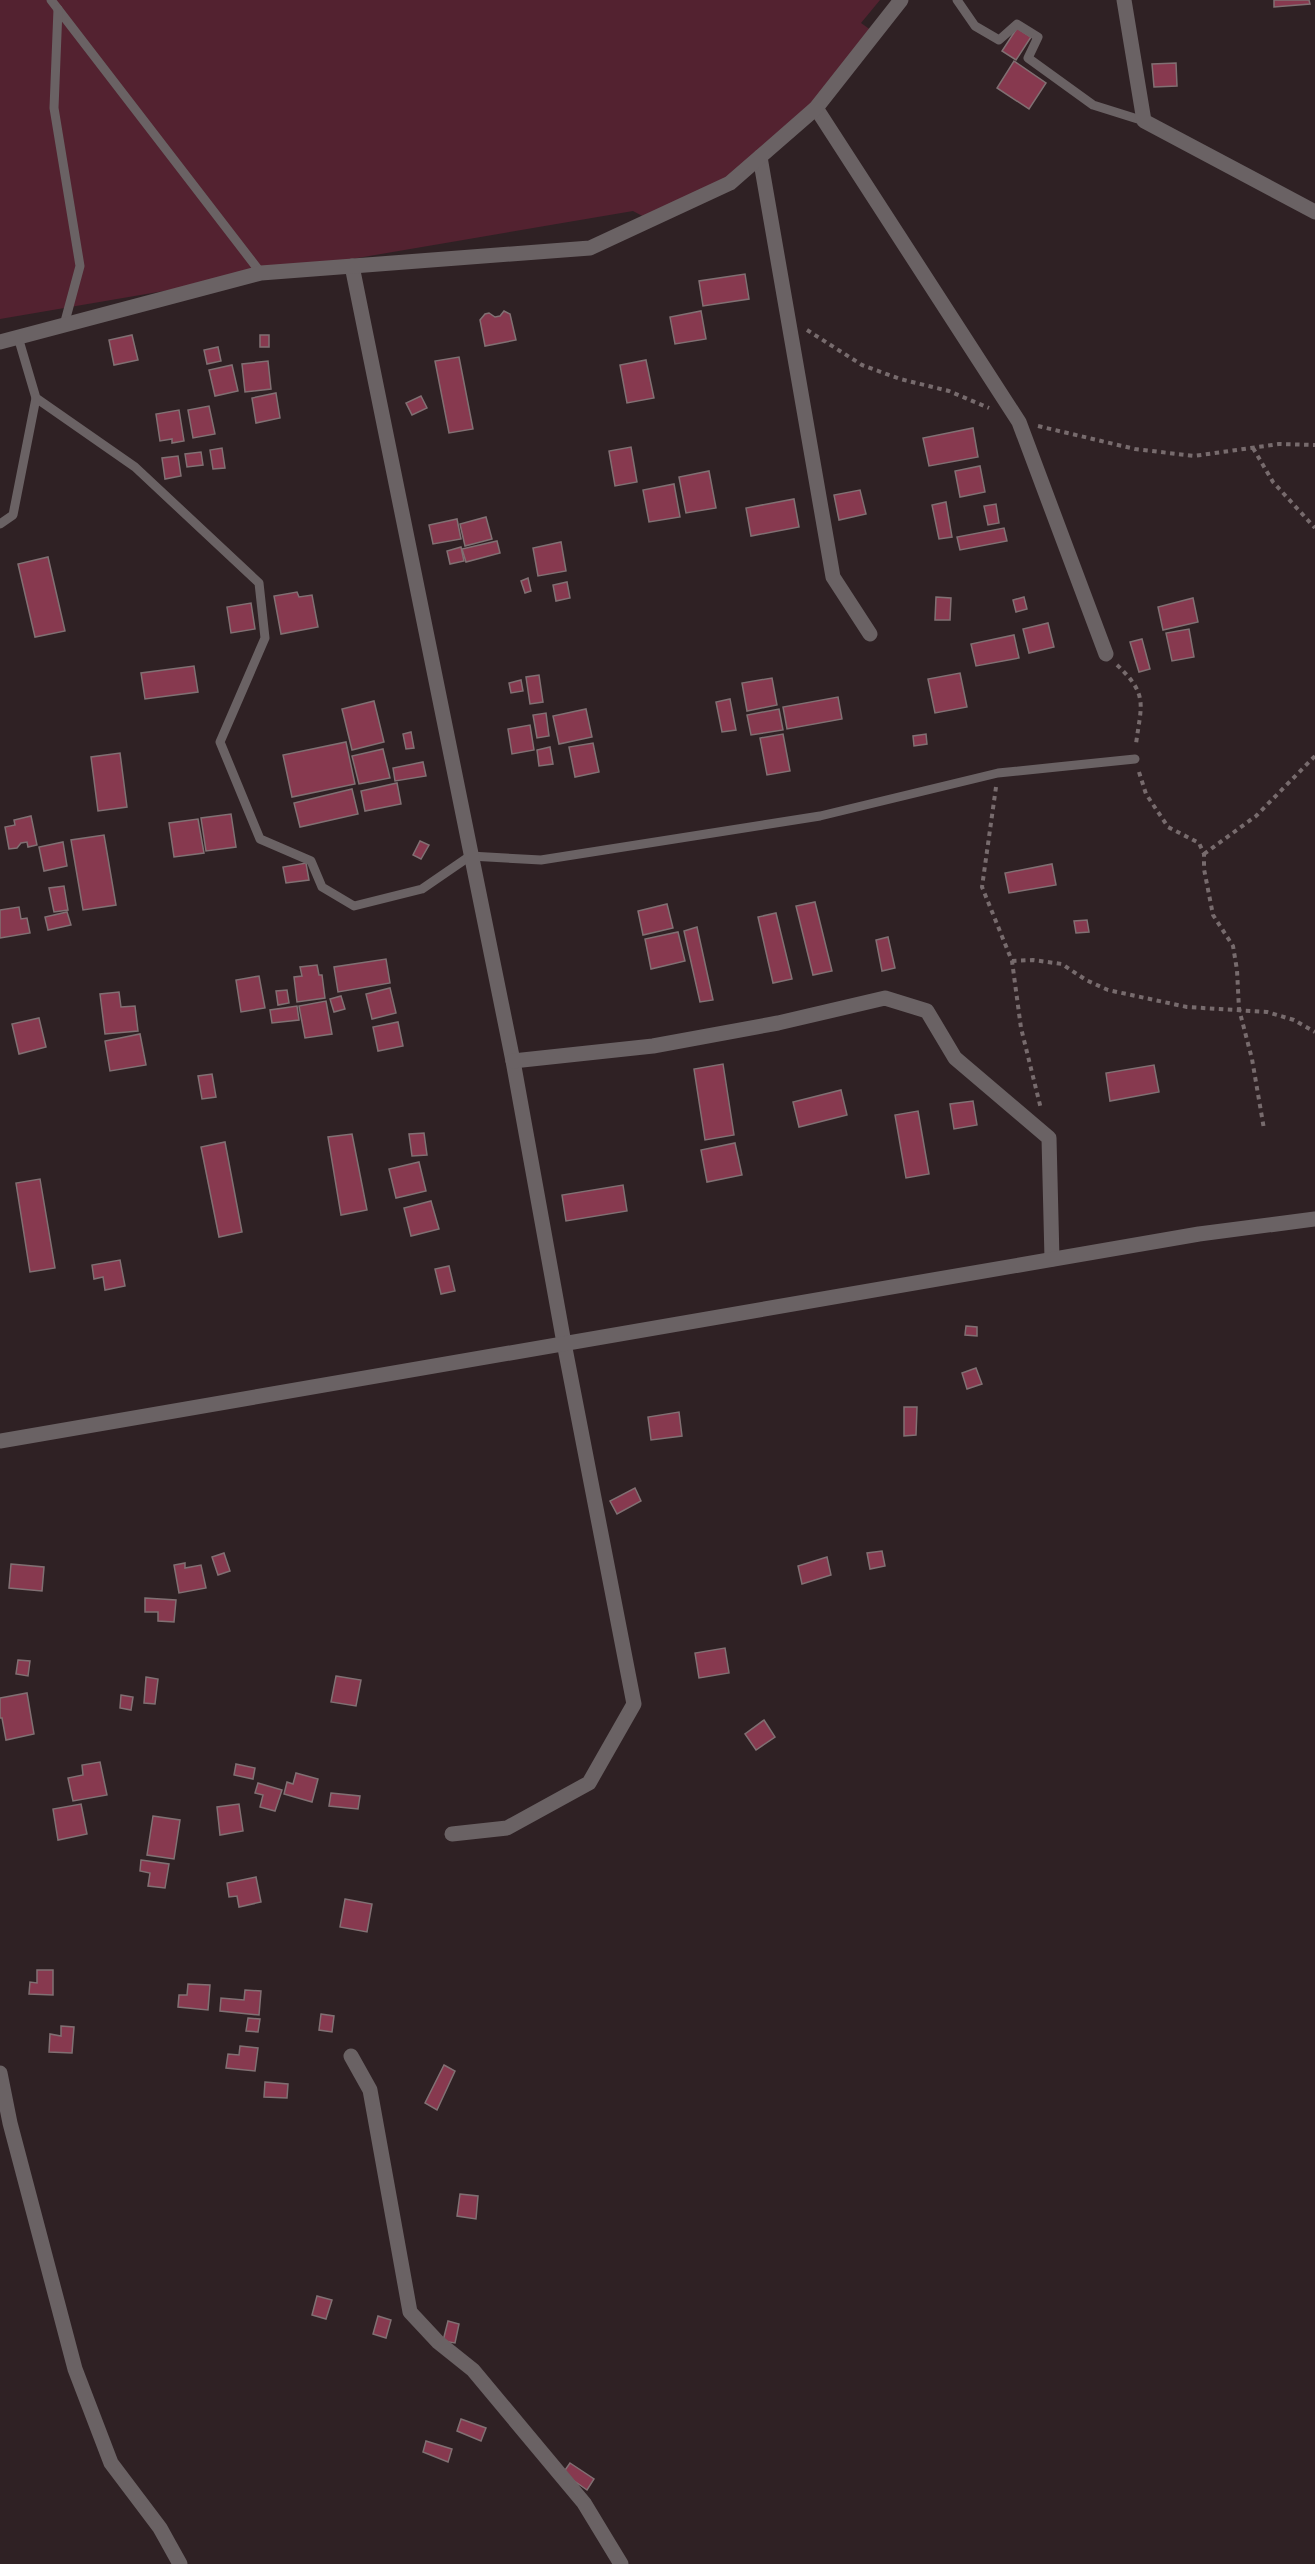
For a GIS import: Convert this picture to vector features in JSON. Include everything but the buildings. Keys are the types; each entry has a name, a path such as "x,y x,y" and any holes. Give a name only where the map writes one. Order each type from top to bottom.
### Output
{"street":[{"path":"0,342 261,273 590,248 730,183 816,108 901,0"},
{"path":"1124,0 1144,121 1315,213"},
{"path":"816,108 1019,422 1106,654"},
{"path":"760,157 833,577 870,634"},
{"path":"352,266 513,1061 564,1343 634,1704 589,1783 507,1828 452,1833"},
{"path":"513,1061 653,1046 778,1023 885,998 927,1011 955,1058 1049,1138 1052,1259"},
{"path":"0,1441 1198,1234 1315,1219"},
{"path":"351,2056 370,2090 410,2312 438,2342 473,2370 584,2503 621,2564"},
{"path":"0,2073 10,2123 75,2369 111,2463 160,2528 180,2564"}],"lane":[{"path":"51,0 261,273"},
{"path":"957,0 975,26 999,40 1017,24 1038,36 1028,58 1093,105 1144,121"},
{"path":"58,9 54,108 80,267 64,325"},
{"path":"0,524 13,515 36,398 18,337"},
{"path":"36,398 135,467 259,583 265,638 220,742 260,839 311,861 322,886 354,906 422,889 470,856 541,860 820,816 998,773 1135,759"}],"path":[{"path":"788,316 862,365 900,379 949,391 991,409"},
{"path":"1019,422 1136,449 1194,456 1279,444 1315,445"},
{"path":"1253,448 1273,482 1315,528"},
{"path":"1106,654 1127,674 1139,690 1142,703 1135,759 1146,794 1168,827 1199,843 1204,854 1204,869 1213,915 1233,946 1239,1009 1252,1059 1263,1129"},
{"path":"1204,854 1256,816 1315,756"},
{"path":"998,773 982,887 1012,961 1021,1029 1049,1138"},
{"path":"1012,961 1033,960 1062,964 1086,980 1108,990 1164,1004 1218,1010 1239,1009 1283,1016 1315,1032"}],"shaded area":[{"path":"0,0 880,0 861,23 875,33 816,108 730,183 650,220 633,211 0,319"}]}
